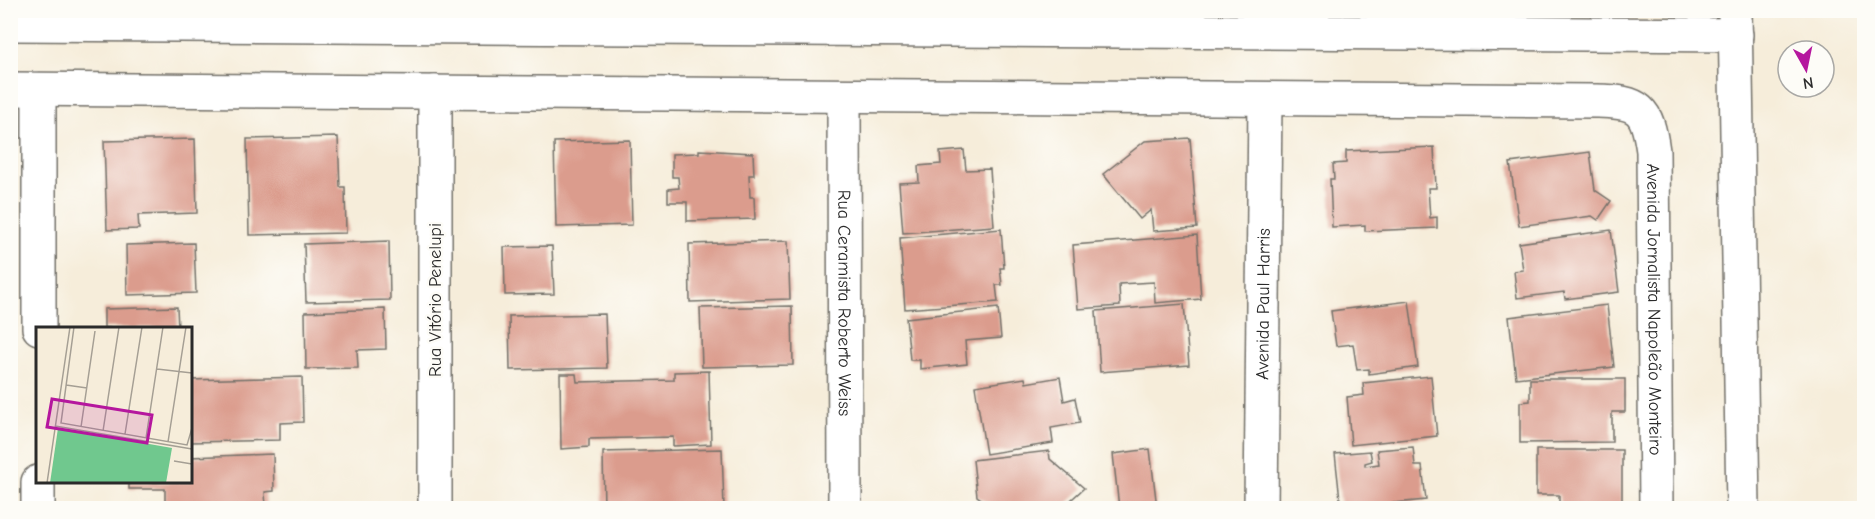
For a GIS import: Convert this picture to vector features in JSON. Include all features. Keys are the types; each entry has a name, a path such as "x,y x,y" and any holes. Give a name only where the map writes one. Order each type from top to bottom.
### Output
{"street":[{"path":"10,24 1736,23 1743,508"},
{"path":"39,327 25,89 1264,100"},
{"name":"Rua Vitório Penelupi","path":"435,92 435,508"},
{"name":"Rua Ceramista Roberto Weiss","path":"844,96 845,508"},
{"name":"Avenida Jornalista Napoleão Monteiro","path":"1264,100 1618,101 1633,104 1644,113 1650,129 1653,151 1656,508"},
{"name":"Avenida Paul Harris","path":"1261,508 1264,100"},
{"path":"38,483 38,508"}],"building":[{"path":"338,137 340,187 345,187 346,233 249,235 247,139"},
{"path":"1190,138 1197,228 1153,231 1151,210 1140,219 1103,174 1145,141"},
{"path":"195,139 197,213 138,215 139,229 107,230 104,141"},
{"path":"630,140 632,225 556,227 554,142"},
{"path":"1434,147 1436,188 1428,188 1430,218 1437,217 1437,228 1365,231 1365,225 1332,227 1330,179 1334,179 1333,164 1346,163 1346,151"},
{"path":"699,150 753,153 754,175 749,175 750,197 754,197 755,219 687,221 687,202 668,202 668,189 679,188 678,177 672,177 672,154 699,153"},
{"path":"964,150 966,170 990,169 994,226 903,233 899,183 919,182 918,166 941,164 940,152"},
{"path":"1590,152 1595,190 1611,201 1598,220 1592,216 1519,226 1510,163"},
{"path":"1001,229 1004,268 1000,268 1002,285 996,285 998,302 905,309 900,238"},
{"path":"1611,230 1619,292 1565,299 1564,292 1517,298 1514,271 1523,270 1519,243"},
{"path":"1197,235 1201,299 1155,303 1154,282 1119,284 1120,306 1078,309 1073,245"},
{"path":"389,241 390,300 306,302 304,244"},
{"path":"788,241 790,299 690,302 689,244"},
{"path":"194,243 196,293 127,295 126,245"},
{"path":"552,246 554,294 505,295 504,247"},
{"path":"1409,301 1418,367 1369,374 1369,369 1357,370 1353,344 1336,346 1331,311"},
{"path":"1184,304 1189,365 1100,372 1096,311"},
{"path":"1607,305 1614,367 1516,378 1509,317"},
{"path":"792,306 793,365 702,367 700,308"},
{"path":"177,307 178,327 104,327 104,309"},
{"path":"998,308 1001,338 965,341 967,364 920,369 920,360 910,360 906,318"},
{"path":"385,309 386,349 357,350 358,368 306,369 305,312"},
{"path":"605,314 607,368 510,370 509,316"},
{"path":"709,371 711,444 673,446 673,437 589,439 589,447 561,449 560,374 576,374 577,382 674,380 674,372"},
{"path":"1431,376 1437,436 1351,445 1347,397 1364,395 1363,383"},
{"path":"302,377 303,422 280,423 280,440 192,442 192,380"},
{"path":"1060,377 1064,401 1075,398 1080,423 1051,428 1053,443 986,454 975,386 1025,378 1026,383"},
{"path":"1530,379 1625,379 1625,412 1612,412 1612,442 1520,443 1520,402 1530,401"},
{"path":"1413,447 1415,466 1422,466 1426,500 1341,508 1335,454 1370,451 1372,461 1365,463 1365,466 1379,464 1377,450"},
{"path":"722,449 724,508 604,508 603,452"},
{"path":"1150,449 1157,508 1119,508 1113,454"},
{"path":"1536,450 1622,450 1622,508 1559,508 1559,495 1536,495"},
{"path":"1049,451 1050,459 1084,488 1062,508 994,508 977,496 973,460"},
{"path":"273,454 274,491 265,492 266,508 165,508 165,489 129,489 129,483 192,483 192,457"}]}
